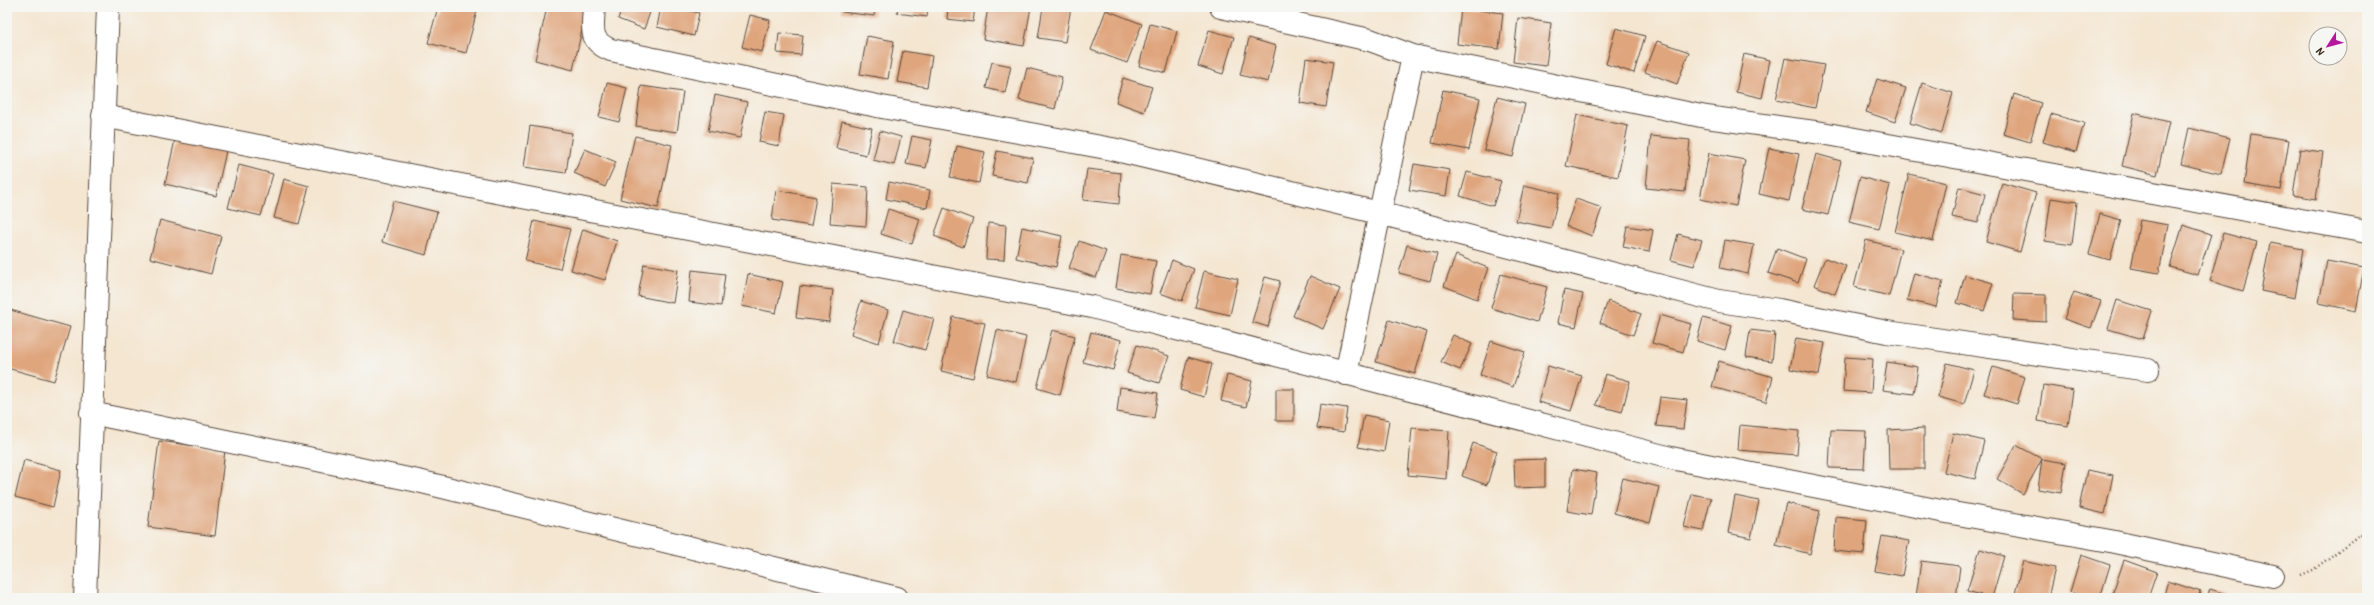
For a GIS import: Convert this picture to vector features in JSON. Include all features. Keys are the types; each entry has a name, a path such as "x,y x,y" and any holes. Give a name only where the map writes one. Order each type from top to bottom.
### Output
{"street":[{"path":"85,598 102,116 108,7"},
{"path":"594,7 593,36 601,46 611,50 882,107 1112,149 1379,213 1719,301 1778,310 1887,332 2148,370"},
{"path":"1220,7 1370,40 1413,56 1706,117 1829,134 2367,232"},
{"path":"1346,374 1413,56"},
{"path":"102,116 1092,307 1670,458 1941,511 2110,540 2273,576"},
{"path":"92,413 418,481 897,598"}],"path":[{"path":"2273,576 2294,578 2312,570 2367,530"}],"building":[{"path":"438,7 478,7 466,53 428,43"},
{"path":"547,7 587,7 573,70 535,60"},
{"path":"622,7 652,7 644,29 618,19"},
{"path":"661,7 674,7 699,13 694,36 657,27"},
{"path":"842,7 875,7 874,16 842,12"},
{"path":"898,7 928,7 927,17 897,13"},
{"path":"948,7 975,7 973,22 947,19"},
{"path":"988,7 1031,7 1024,46 983,39"},
{"path":"1043,7 1071,7 1065,42 1038,38"},
{"path":"1461,8 1503,13 1499,49 1457,44"},
{"path":"1106,10 1142,24 1127,63 1091,50"},
{"path":"750,15 770,20 762,52 742,47"},
{"path":"1518,18 1551,23 1546,66 1513,62"},
{"path":"1150,24 1177,31 1166,73 1139,66"},
{"path":"1616,28 1645,36 1634,73 1606,64"},
{"path":"1209,30 1234,37 1223,74 1198,66"},
{"path":"779,33 803,35 801,55 777,53"},
{"path":"867,36 894,41 888,79 860,74"},
{"path":"1249,38 1276,46 1268,82 1240,75"},
{"path":"1657,41 1689,52 1677,84 1645,72"},
{"path":"903,51 932,56 927,87 897,82"},
{"path":"1744,54 1770,60 1762,98 1736,92"},
{"path":"1306,58 1333,62 1326,107 1300,103"},
{"path":"1785,58 1824,65 1815,108 1776,100"},
{"path":"992,62 1011,66 1005,93 986,88"},
{"path":"1027,68 1062,77 1055,109 1019,100"},
{"path":"1123,78 1152,87 1144,112 1116,102"},
{"path":"1877,79 1906,88 1895,122 1866,112"},
{"path":"607,83 627,88 619,122 599,117"},
{"path":"1922,83 1953,93 1942,133 1910,123"},
{"path":"641,86 683,92 677,132 636,126"},
{"path":"1443,90 1480,98 1469,150 1432,143"},
{"path":"2014,94 2041,103 2030,142 2003,134"},
{"path":"715,95 747,102 740,138 708,131"},
{"path":"1497,97 1525,104 1513,157 1484,150"},
{"path":"765,112 784,115 779,146 759,142"},
{"path":"2134,113 2169,122 2157,175 2122,166"},
{"path":"2051,114 2084,123 2076,152 2043,142"},
{"path":"1577,115 1628,126 1618,177 1566,166"},
{"path":"842,121 872,128 866,155 836,148"},
{"path":"530,126 572,133 566,173 524,167"},
{"path":"2189,128 2230,138 2221,174 2181,164"},
{"path":"880,131 901,137 894,165 873,160"},
{"path":"2251,134 2289,140 2281,190 2244,184"},
{"path":"635,136 672,145 658,208 620,199"},
{"path":"912,136 932,140 926,168 906,164"},
{"path":"1651,136 1690,140 1685,192 1646,188"},
{"path":"175,140 226,151 216,196 165,184"},
{"path":"957,146 985,152 979,183 950,177"},
{"path":"1769,148 1799,154 1789,201 1759,194"},
{"path":"585,149 616,162 605,187 574,173"},
{"path":"2300,149 2323,152 2316,199 2293,195"},
{"path":"997,151 1033,158 1028,183 992,176"},
{"path":"1709,153 1745,160 1736,206 1700,199"},
{"path":"1816,154 1841,161 1828,215 1802,209"},
{"path":"1414,164 1450,170 1446,196 1409,190"},
{"path":"239,165 273,174 261,216 228,208"},
{"path":"1087,169 1121,173 1119,204 1083,200"},
{"path":"1467,172 1501,181 1493,206 1460,196"},
{"path":"1909,174 1946,183 1933,241 1895,232"},
{"path":"1860,177 1890,185 1879,229 1849,222"},
{"path":"284,179 309,186 299,224 274,218"},
{"path":"889,182 930,190 927,208 886,199"},
{"path":"2002,183 2036,193 2020,252 1986,242"},
{"path":"833,184 868,187 866,226 830,223"},
{"path":"1524,185 1559,193 1551,228 1516,221"},
{"path":"1959,187 1985,194 1978,223 1952,217"},
{"path":"776,190 816,197 811,226 772,220"},
{"path":"2051,198 2077,202 2072,245 2045,241"},
{"path":"1576,199 1602,208 1592,236 1566,226"},
{"path":"393,201 437,212 426,255 382,242"},
{"path":"944,208 973,219 963,247 934,236"},
{"path":"888,209 920,219 912,244 881,234"},
{"path":"2100,214 2121,220 2110,260 2089,254"},
{"path":"160,220 221,236 211,274 150,258"},
{"path":"2140,220 2168,225 2159,273 2131,268"},
{"path":"534,221 570,229 560,269 525,261"},
{"path":"988,223 1006,225 1004,260 986,259"},
{"path":"2183,225 2211,234 2198,275 2170,267"},
{"path":"1627,226 1653,230 1649,252 1623,247"},
{"path":"1022,227 1062,236 1056,267 1016,258"},
{"path":"583,229 617,241 605,280 571,270"},
{"path":"2223,233 2257,242 2243,291 2210,281"},
{"path":"1678,234 1702,240 1694,266 1671,260"},
{"path":"1725,240 1754,245 1748,274 1720,268"},
{"path":"1866,240 1901,249 1889,296 1854,287"},
{"path":"1079,241 1106,251 1096,278 1069,268"},
{"path":"2270,243 2303,249 2295,298 2261,291"},
{"path":"1407,245 1437,254 1430,281 1399,273"},
{"path":"1777,248 1806,259 1798,283 1768,273"},
{"path":"1121,255 1156,261 1150,294 1116,288"},
{"path":"1456,255 1488,268 1477,299 1444,286"},
{"path":"1825,258 1846,266 1835,294 1814,285"},
{"path":"1172,260 1194,269 1182,301 1160,293"},
{"path":"2327,261 2364,268 2356,311 2319,303"},
{"path":"644,264 678,270 673,303 638,296"},
{"path":"692,270 725,274 721,306 689,302"},
{"path":"1204,271 1238,279 1230,315 1195,307"},
{"path":"1914,273 1943,281 1936,307 1907,300"},
{"path":"748,274 783,282 776,313 742,306"},
{"path":"1501,274 1547,287 1537,322 1491,308"},
{"path":"1965,275 1993,283 1984,311 1957,303"},
{"path":"1310,276 1340,289 1323,329 1293,316"},
{"path":"1265,277 1280,281 1268,327 1252,322"},
{"path":"800,286 833,290 829,322 796,318"},
{"path":"1564,290 1583,294 1576,327 1558,323"},
{"path":"2074,292 2101,301 2091,328 2064,319"},
{"path":"2014,294 2046,295 2046,322 2013,320"},
{"path":"2117,300 2152,311 2143,339 2108,329"},
{"path":"861,301 888,310 879,343 851,334"},
{"path":"1608,301 1641,314 1633,335 1600,323"},
{"path":"7,309 70,327 54,381 7,368"},
{"path":"903,310 934,319 925,350 894,341"},
{"path":"1660,315 1691,324 1683,352 1652,343"},
{"path":"953,317 985,323 973,378 941,371"},
{"path":"1703,318 1732,326 1725,350 1697,341"},
{"path":"1389,320 1427,332 1415,374 1376,362"},
{"path":"997,330 1026,337 1016,382 987,375"},
{"path":"1052,330 1075,336 1060,395 1037,388"},
{"path":"1750,330 1775,333 1772,361 1746,357"},
{"path":"1091,332 1121,340 1113,370 1083,362"},
{"path":"1453,335 1472,344 1460,370 1441,362"},
{"path":"1796,338 1825,343 1819,375 1790,369"},
{"path":"1491,341 1525,352 1513,387 1480,375"},
{"path":"1137,345 1169,356 1159,383 1127,373"},
{"path":"1188,357 1212,364 1204,397 1180,390"},
{"path":"1845,357 1873,359 1871,393 1843,391"},
{"path":"1719,361 1773,377 1766,402 1712,387"},
{"path":"1887,362 1918,367 1914,394 1883,390"},
{"path":"1947,363 1974,370 1964,404 1938,397"},
{"path":"1548,366 1582,376 1571,411 1538,402"},
{"path":"1993,367 2025,377 2017,404 1984,394"},
{"path":"1605,374 1630,381 1622,412 1596,405"},
{"path":"1227,375 1252,381 1246,407 1221,401"},
{"path":"2043,385 2073,390 2068,426 2038,421"},
{"path":"1120,387 1158,393 1154,418 1117,412"},
{"path":"1276,389 1294,389 1294,421 1276,421"},
{"path":"1660,397 1687,400 1683,429 1656,426"},
{"path":"1320,404 1347,408 1344,432 1317,428"},
{"path":"1364,415 1389,420 1384,452 1358,447"},
{"path":"1740,425 1799,431 1797,455 1738,450"},
{"path":"1412,428 1449,431 1446,479 1408,475"},
{"path":"1924,428 1924,469 1889,469 1888,430"},
{"path":"1831,430 1866,431 1864,469 1829,468"},
{"path":"1953,433 1984,441 1975,479 1944,472"},
{"path":"159,441 225,450 215,536 148,527"},
{"path":"1473,443 1497,451 1487,485 1462,476"},
{"path":"2016,445 2042,459 2023,494 1997,479"},
{"path":"1545,459 1545,487 1515,488 1514,460"},
{"path":"2042,459 2066,463 2061,493 2038,489"},
{"path":"24,460 61,470 53,507 15,497"},
{"path":"1573,469 1597,473 1591,515 1567,511"},
{"path":"2087,470 2113,475 2105,514 2079,508"},
{"path":"1623,478 1659,487 1650,523 1614,513"},
{"path":"1692,494 1711,498 1703,531 1684,527"},
{"path":"1735,496 1759,501 1751,538 1728,533"},
{"path":"1786,503 1820,511 1810,554 1776,545"},
{"path":"1836,517 1867,520 1864,554 1834,551"},
{"path":"1882,536 1909,541 1902,576 1875,571"},
{"path":"1980,549 2004,556 1992,598 1967,591"},
{"path":"2081,555 2110,565 2100,598 2088,598 2070,592"},
{"path":"2124,560 2157,572 2148,598 2111,598"},
{"path":"1921,561 1960,566 1956,598 1916,597"},
{"path":"2023,561 2055,568 2048,598 2014,598"},
{"path":"2168,581 2201,592 2199,598 2163,598"},
{"path":"2210,589 2238,598 2207,598"}]}
